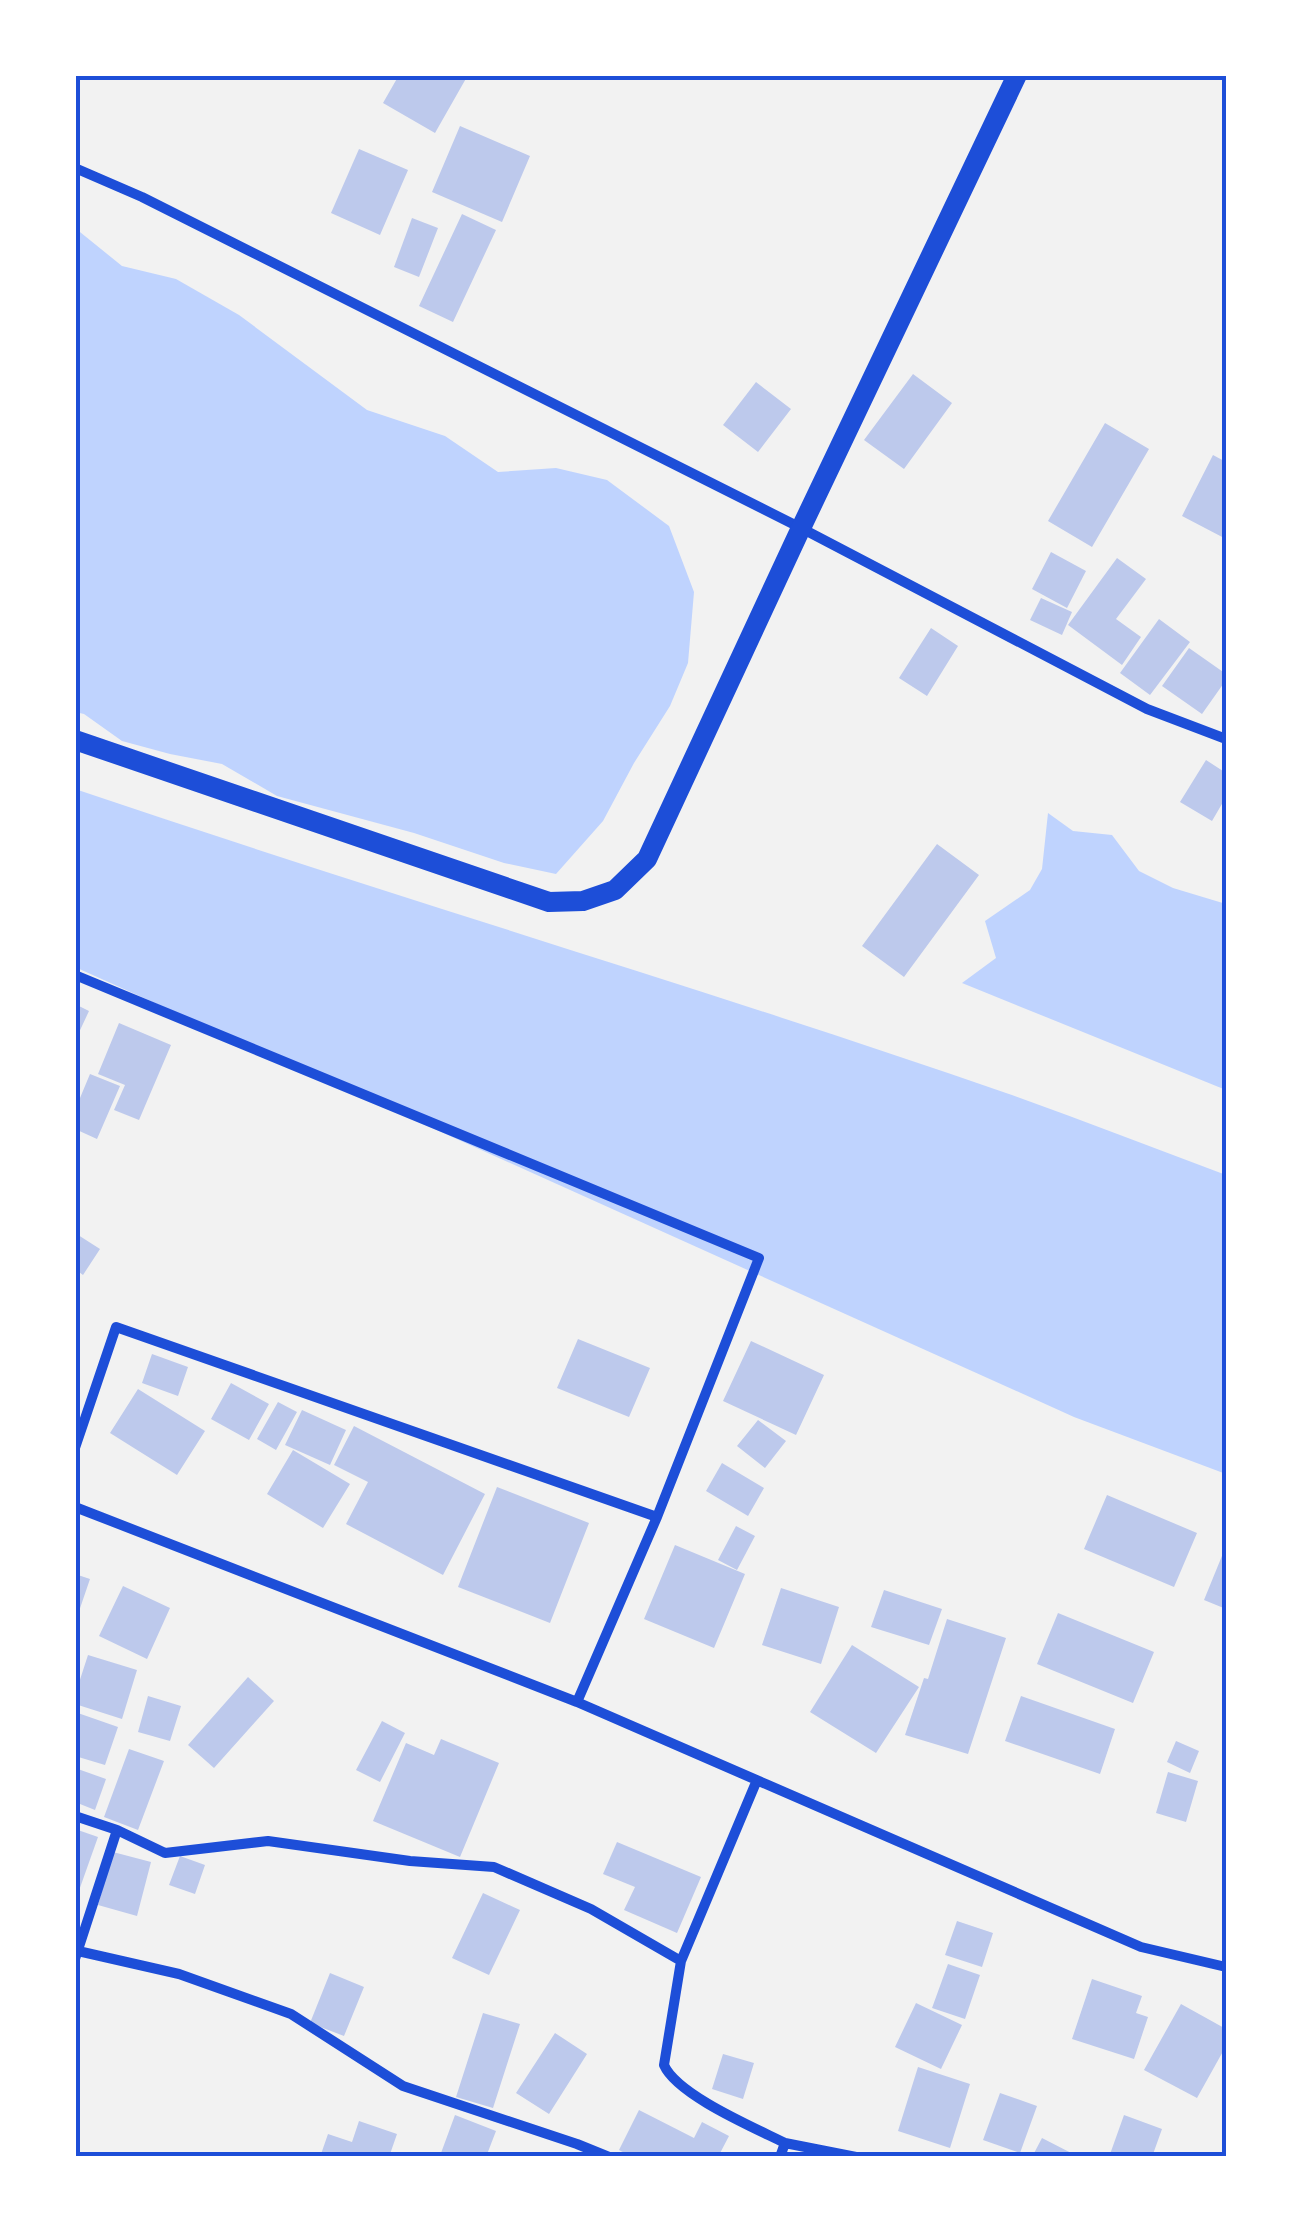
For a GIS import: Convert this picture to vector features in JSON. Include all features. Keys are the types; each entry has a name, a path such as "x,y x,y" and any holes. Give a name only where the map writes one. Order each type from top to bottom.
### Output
{"main road":[{"path":"75,740 549,902 582,901 615,890 648,859 1017,75"}],"street":[{"path":"75,168 142,197 801,528 1146,709 1226,739"},
{"path":"75,976 759,1258 657,1516 577,1702"},
{"path":"75,1448 116,1327 657,1516"},
{"path":"75,1507 577,1702 1141,1946 1226,1967"},
{"path":"757,1780 680,1961 664,2065 668,2075 715,2108 785,2143 856,2157"},
{"path":"75,1816 117,1830 165,1853 268,1841 410,1861 494,1867 591,1909 680,1961"},
{"path":"117,1830 76,1955 179,1974 290,2014 404,2086 608,2157"},
{"path":"780,2157 785,2143"}],"water":[{"path":"75,228 122,266 176,279 239,315 367,410 445,436 498,472 556,468 607,480 669,526 694,592 688,663 670,706 603,821 556,874 504,863 414,833 277,796 222,764 122,741 84,714 75,712"},
{"path":"75,789 890,1054 1226,1175 1226,1474 1074,1417 75,967"},
{"path":"1048,813 1073,831 1112,835 1139,871 1173,888 1226,904 1226,1090 962,983 996,958 985,921 1030,890 1042,869"}],"building":[{"path":"399,75 468,75 435,133 383,103"},
{"path":"460,126 530,156 502,222 432,192"},
{"path":"359,149 408,170 380,235 331,213"},
{"path":"462,214 496,230 453,322 419,306"},
{"path":"412,218 438,228 419,277 394,267"},
{"path":"913,374 952,403 904,469 864,440"},
{"path":"756,382 791,409 758,452 723,425"},
{"path":"1105,423 1149,449 1092,547 1048,521"},
{"path":"1213,455 1226,462 1226,539 1182,516"},
{"path":"1051,552 1086,571 1067,608 1032,589"},
{"path":"1117,558 1146,579 1116,619 1141,637 1122,665 1068,625"},
{"path":"1041,598 1072,612 1062,635 1030,620"},
{"path":"1159,619 1190,642 1150,695 1120,673"},
{"path":"931,628 958,646 927,696 899,678"},
{"path":"1189,648 1226,674 1226,680 1202,714 1162,686"},
{"path":"1206,760 1226,773 1226,797 1212,821 1180,802"},
{"path":"937,844 979,875 904,977 862,946"},
{"path":"75,1004 89,1011 75,1041"},
{"path":"119,1023 171,1045 139,1120 114,1110 125,1085 98,1074"},
{"path":"90,1074 120,1086 97,1139 75,1129 75,1110"},
{"path":"75,1233 100,1249 83,1275 75,1269"},
{"path":"578,1339 650,1368 629,1417 557,1388"},
{"path":"751,1341 824,1375 796,1435 723,1401"},
{"path":"152,1354 188,1367 178,1396 142,1383"},
{"path":"231,1383 269,1404 249,1440 211,1419"},
{"path":"138,1389 205,1431 177,1475 110,1433"},
{"path":"278,1402 297,1412 276,1450 257,1439"},
{"path":"302,1410 346,1430 330,1465 285,1445"},
{"path":"758,1420 786,1441 765,1468 737,1446"},
{"path":"354,1426 485,1494 443,1575 346,1524 368,1482 334,1465"},
{"path":"293,1450 350,1484 323,1528 267,1494"},
{"path":"722,1463 764,1488 748,1516 706,1491"},
{"path":"497,1487 589,1523 550,1623 458,1587"},
{"path":"1107,1495 1197,1533 1174,1587 1084,1549"},
{"path":"736,1526 755,1536 737,1570 718,1560"},
{"path":"675,1545 745,1574 714,1648 644,1619"},
{"path":"1226,1546 1226,1609 1204,1600"},
{"path":"75,1574 90,1579 76,1620 75,1620"},
{"path":"123,1586 170,1608 147,1659 99,1636"},
{"path":"781,1588 839,1607 821,1664 762,1645"},
{"path":"884,1590 942,1609 929,1645 871,1627"},
{"path":"1058,1613 1154,1652 1133,1703 1037,1664"},
{"path":"947,1619 1006,1638 968,1754 905,1735"},
{"path":"852,1645 919,1687 876,1753 810,1712"},
{"path":"88,1655 137,1670 122,1719 75,1704"},
{"path":"248,1677 274,1701 214,1768 188,1745"},
{"path":"148,1696 181,1706 170,1741 138,1732"},
{"path":"1021,1696 1115,1729 1100,1774 1005,1741"},
{"path":"75,1712 118,1727 105,1765 75,1756"},
{"path":"382,1721 405,1733 380,1782 356,1770"},
{"path":"441,1739 499,1763 460,1857 373,1821 406,1743 434,1755"},
{"path":"1176,1741 1199,1751 1190,1773 1167,1762"},
{"path":"129,1749 164,1761 138,1830 104,1817"},
{"path":"75,1768 106,1779 95,1810 75,1802"},
{"path":"1168,1772 1198,1781 1186,1822 1156,1813"},
{"path":"75,1829 98,1837 76,1899 75,1899"},
{"path":"617,1842 701,1877 677,1933 624,1910 635,1887 603,1874"},
{"path":"113,1852 151,1862 137,1916 98,1905"},
{"path":"180,1856 205,1865 195,1894 169,1885"},
{"path":"483,1893 520,1910 489,1975 452,1958"},
{"path":"957,1921 993,1933 982,1967 945,1955"},
{"path":"948,1964 980,1975 965,2019 932,2008"},
{"path":"330,1973 364,1987 344,2036 310,2023"},
{"path":"1092,1979 1142,1996 1136,2013 1148,2017 1134,2059 1072,2039"},
{"path":"916,2003 962,2025 941,2069 895,2047"},
{"path":"1181,2004 1226,2029 1226,2046 1197,2098 1144,2070"},
{"path":"483,2013 520,2024 493,2108 456,2097"},
{"path":"555,2033 587,2054 549,2114 516,2093"},
{"path":"723,2054 754,2063 743,2099 712,2089"},
{"path":"918,2067 970,2084 950,2148 898,2131"},
{"path":"1000,2093 1037,2106 1020,2153 983,2140"},
{"path":"639,2110 694,2138 702,2122 729,2136 718,2157 632,2157 619,2150"},
{"path":"455,2115 496,2131 486,2157 451,2157 441,2153"},
{"path":"1124,2115 1162,2129 1152,2157 1109,2157"},
{"path":"359,2121 397,2134 389,2157 320,2157 328,2134 352,2142"},
{"path":"1042,2138 1079,2157 1032,2157"}]}
